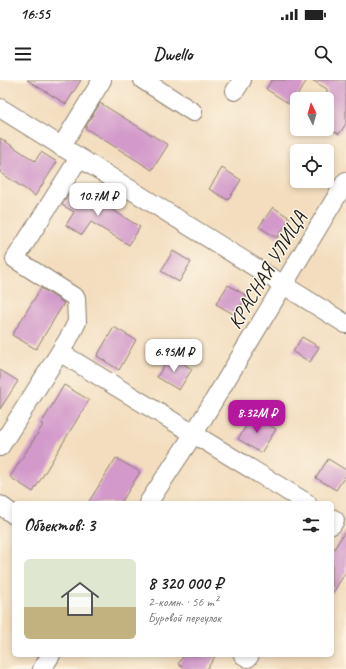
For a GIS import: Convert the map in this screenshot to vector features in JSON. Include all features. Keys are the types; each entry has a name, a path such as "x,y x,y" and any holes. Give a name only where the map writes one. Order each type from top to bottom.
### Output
{"street":[{"path":"61,147 102,80"},
{"path":"143,80 193,112"},
{"path":"0,108 346,324"},
{"path":"0,447 61,353 77,322 76,298 16,259 79,158"},
{"name":"КРАСНАЯ УЛИЦА","path":"149,501 193,435 346,181"},
{"path":"61,353 193,435 304,501"},
{"path":"0,505 12,514"},
{"path":"42,669 50,657"}],"building":[{"path":"27,80 81,80 66,104"},
{"path":"272,80 307,80 299,92 290,92 290,104 266,89"},
{"path":"312,80 346,80 346,124 339,134 334,131 334,92 327,92 327,89"},
{"path":"100,103 168,145 152,170 85,128"},
{"path":"0,138 35,161 41,152 57,162 35,196 0,172"},
{"path":"222,168 241,180 228,200 209,189"},
{"path":"74,186 140,227 129,245 91,222 82,235 66,225 74,212 62,205"},
{"path":"273,207 290,218 277,238 259,227"},
{"path":"173,251 191,262 179,282 161,271"},
{"path":"228,285 247,296 235,315 216,304"},
{"path":"41,288 64,303 36,349 12,335"},
{"path":"114,327 136,340 119,370 97,356"},
{"path":"302,337 319,347 310,362 293,352"},
{"path":"170,356 192,369 179,390 157,377"},
{"path":"0,370 18,381 0,409"},
{"path":"64,385 89,400 33,492 10,477 43,425 41,424"},
{"path":"253,415 276,429 261,453 238,439"},
{"path":"116,458 140,472 122,501 89,501"},
{"path":"328,459 346,470 346,475 336,490 316,478"},
{"path":"346,530 346,572 334,591 334,549"},
{"path":"183,657 215,657 207,669 185,669 178,664"}]}
